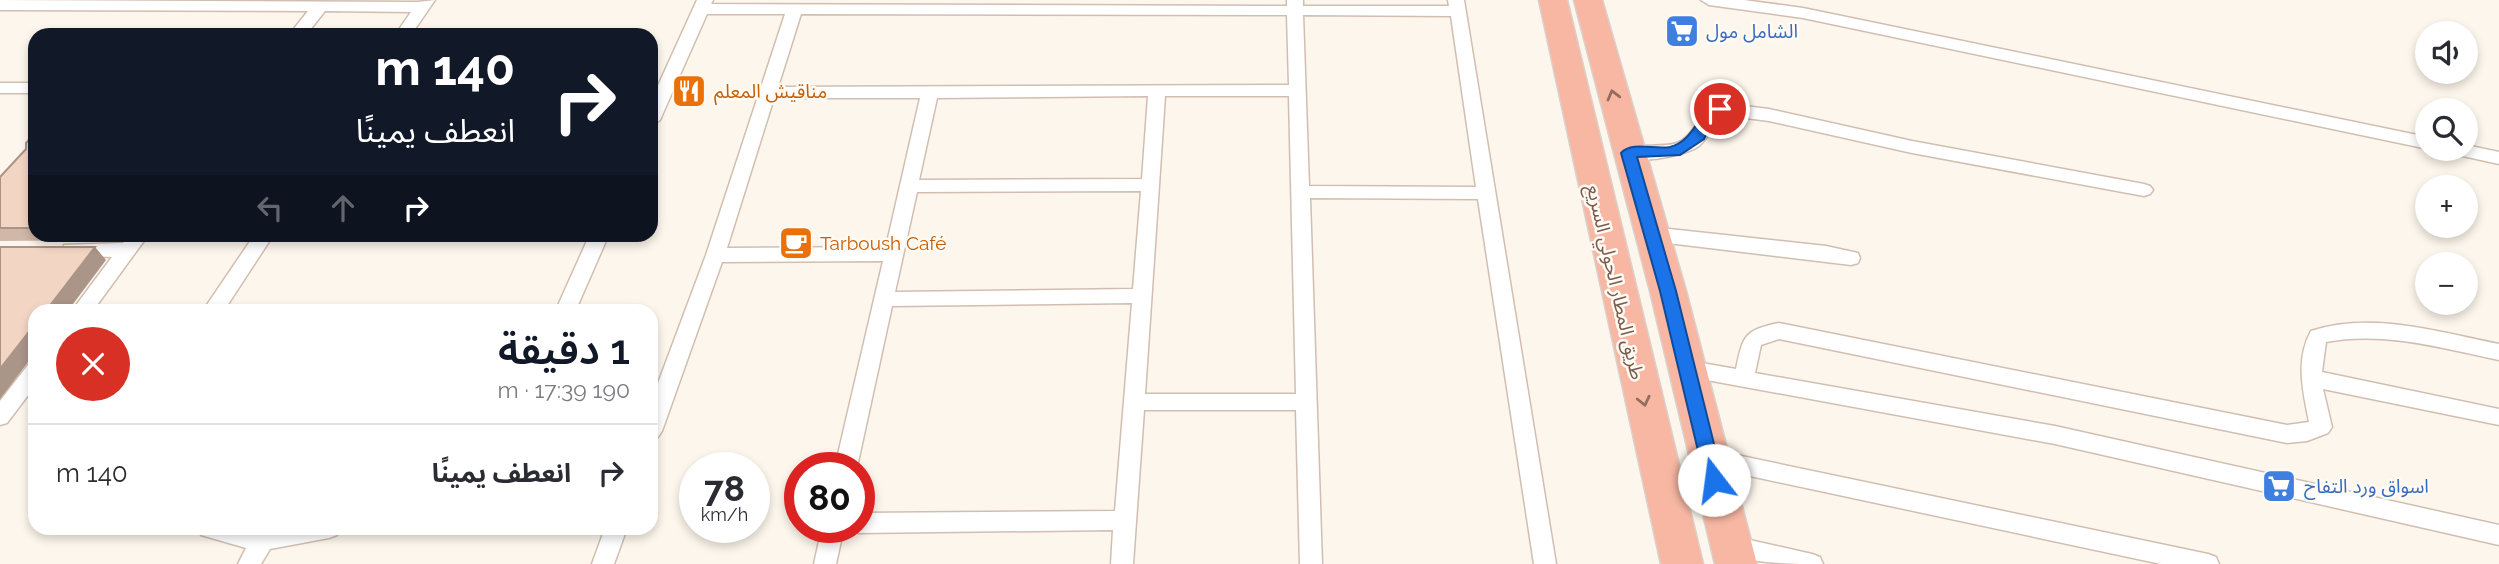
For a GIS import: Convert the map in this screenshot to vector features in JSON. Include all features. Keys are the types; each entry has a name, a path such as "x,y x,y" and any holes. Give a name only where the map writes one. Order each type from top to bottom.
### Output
{"highway":[{"name":"طريق المطار الحولي السريع","path":"1553,0 1600,216 1682,564"},
{"path":"1588,0 1668,291 1685,368 1734,555"},
{"path":"1600,216 1649,226"},
{"path":"1618,289 1642,284 1668,291"}],"street":[{"path":"1709,0 1816,16 2415,141"},
{"path":"0,5 164,3 321,6 425,3"},
{"path":"408,28 425,3"},
{"path":"658,105 703,5 795,9 961,5 1457,5 1545,564"},
{"path":"1296,5 1311,564"},
{"path":"303,28 321,6"},
{"path":"658,398 715,255 795,9"},
{"path":"0,88 28,88"},
{"path":"768,93 1298,90"},
{"path":"1122,564 1157,91"},
{"path":"849,452 930,92"},
{"path":"1628,153 1674,152 1699,135 1708,117 1720,109 1769,116 1912,147 2144,190"},
{"path":"2478,154 2499,158"},
{"path":"909,186 1150,186"},
{"path":"1301,192 1486,193"},
{"path":"1649,226 1851,258"},
{"path":"51,250 134,242"},
{"path":"87,304 134,242"},
{"path":"217,304 260,242"},
{"path":"569,304 596,242"},
{"path":"715,255 894,254"},
{"path":"884,299 1142,296"},
{"path":"1744,378 1752,341 1762,334 1779,331 2287,434 2321,427 2311,378 2313,348 2318,336 2337,330 2365,328 2499,352"},
{"path":"1685,368 2055,435 2499,535"},
{"path":"2311,378 2499,417"},
{"path":"0,417 27,394"},
{"path":"1134,402 1307,402"},
{"path":"1708,458 2208,564"},
{"path":"875,523 1125,520"},
{"path":"227,535 262,542 306,535"},
{"path":"603,564 613,535"},
{"path":"249,564 262,542"},
{"path":"825,564 830,543"},
{"path":"1734,555 1812,564"}],"building":[{"path":"28,141 28,228 0,228 0,177 26,149"},
{"path":"0,247 95,247 51,304 28,304 28,333 0,369"}],"place":[{"name":"الشامل مول","path":"1682,31"},
{"name":"مناقيش المعلم","path":"689,91"},
{"name":"Tarboush Café","path":"796,243"},
{"name":"اسواق ورد التفاح","path":"2279,486"}],"route":[{"path":"1714,480 1668,291 1628,153 1674,152 1699,135 1708,117 1720,109"}]}
